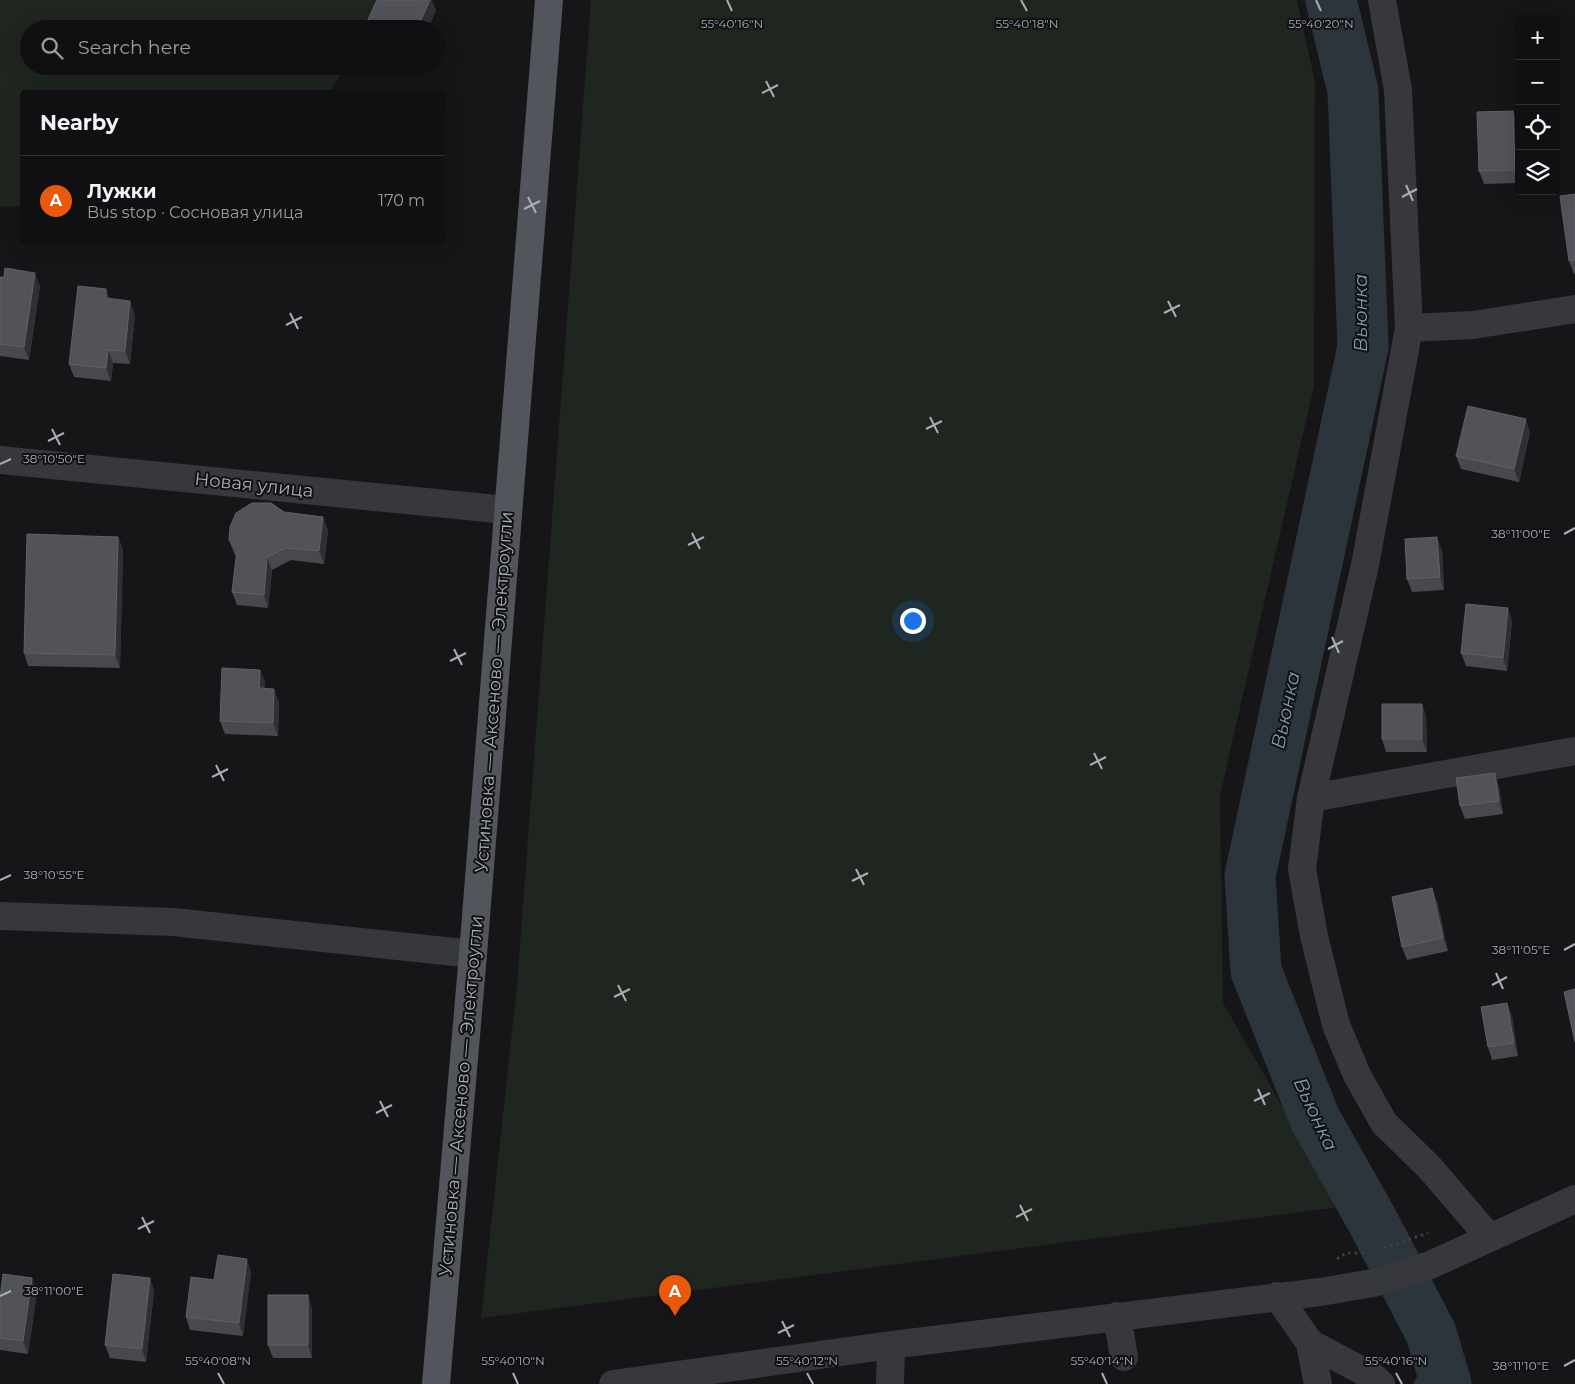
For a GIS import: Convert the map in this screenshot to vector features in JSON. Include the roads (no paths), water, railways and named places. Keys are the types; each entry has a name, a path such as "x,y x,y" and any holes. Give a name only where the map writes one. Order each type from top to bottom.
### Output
{"main road":[{"name":"Устиновка — Аксеново — Электроугли","path":"436,1384 473,954 549,0"}],"street":[{"path":"1382,0 1398,90 1409,328 1365,565 1310,798 1302,869 1314,936 1336,1024 1357,1075 1384,1123 1430,1168 1489,1237"},
{"path":"1409,328 1473,325 1575,309"},
{"name":"Новая улица","path":"0,460 508,510"},
{"path":"1310,798 1575,751"},
{"path":"0,916 173,922 473,954"},
{"path":"613,1384 891,1345 1320,1292 1374,1283 1428,1266 1575,1198"},
{"path":"1277,1296 1310,1344 1318,1384"},
{"path":"1117,1316 1124,1357"},
{"path":"1310,1344 1372,1376 1381,1384"},
{"path":"890,1384 891,1345"}],"waterway":[{"name":"Вьюнка","path":"1331,0 1353,91 1363,347 1250,876 1256,971 1315,1119 1372,1220 1431,1333 1446,1384"},
{"path":"1418,1384 1437,1352"}],"place":[{"name":"Лужки","path":"675,1316"}]}
